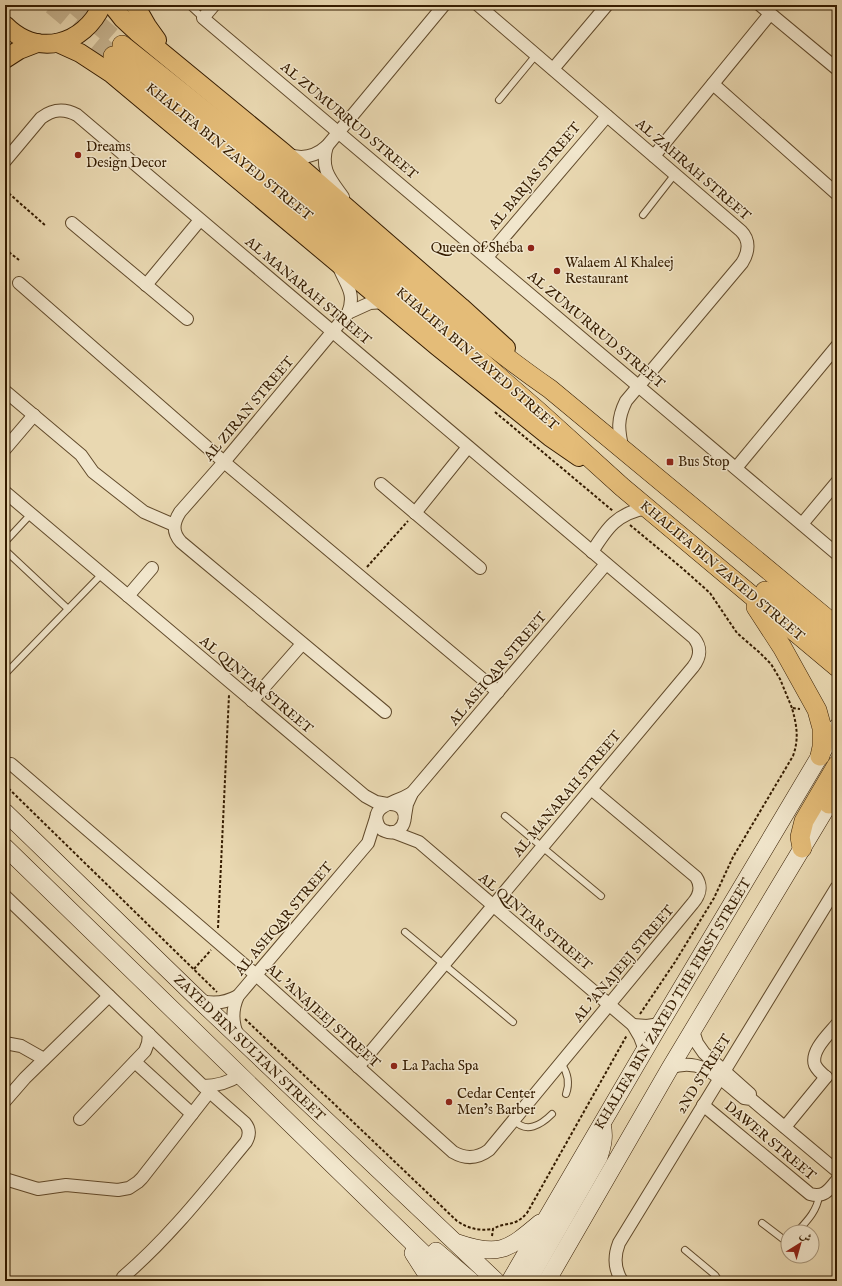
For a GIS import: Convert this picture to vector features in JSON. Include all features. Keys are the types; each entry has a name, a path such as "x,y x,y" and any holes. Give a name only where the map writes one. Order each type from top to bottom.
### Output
{"highway":[{"name":"KHALIFA BIN ZAYED STREET","path":"837,627 829,616 623,450 550,389 472,331 286,176 118,50 446,331 622,487 837,667"},
{"path":"724,572 738,572 748,577 837,647"},
{"path":"743,588 768,625 817,710 822,728 822,746 820,756"},
{"path":"802,848 800,837 804,821 837,764"}],"main road":[{"path":"5,25 18,36 37,43 58,43 77,36 85,30 95,18 102,5"},
{"path":"112,5 130,26 284,153 357,216 477,321 550,389"},
{"path":"135,5 147,26 175,63"},
{"path":"5,59 19,50 37,43"},
{"path":"58,43 80,53 112,74 437,346 550,437 622,487"},
{"name":"KHALIFA BIN ZAYED THE FIRST STREET","path":"510,1281 660,1024 837,727"},
{"path":"547,1281 670,1068 834,797"},
{"name":"ZAYED BIN SULTAN STREET","path":"5,812 198,999 496,1281"},
{"name":"ZAYED BIN SULTAN STREET","path":"5,847 452,1281"},
{"path":"528,1281 599,1157 604,1142 602,1124"},
{"path":"454,1242 477,1250 496,1250 513,1244 550,1214"},
{"path":"399,1231 431,1281"},
{"path":"399,1231 430,1246 471,1281"},
{"path":"556,1281 557,1263"}],"street":[{"path":"203,18 214,5"},
{"path":"284,153 297,157 310,156 316,154 327,146 444,5"},
{"name":"AL ZAHRAH STREET","path":"478,5 744,234 747,242 747,251 742,263 626,401 620,415 619,428 623,450"},
{"path":"553,69 607,5"},
{"path":"760,5 837,69"},
{"path":"654,156 770,14"},
{"name":"AL ZUMURRUD STREET","path":"203,18 837,554"},
{"path":"713,84 837,194"},
{"name":"AL MANARAH STREET","path":"5,161 41,118 47,113 55,110 62,110 70,111 77,115 694,638 699,646 698,660 693,668 358,1067"},
{"name":"AL BARJAS STREET","path":"487,257 607,116"},
{"path":"327,146 324,158 326,171 357,216"},
{"path":"146,285 200,220"},
{"path":"72,223 187,319"},
{"path":"339,264 351,296 348,313"},
{"path":"19,283 224,462 498,692"},
{"name":"AL ZIRAN STREET","path":"174,525 175,519 180,512 224,462 348,313 370,303 385,302"},
{"path":"736,468 837,346"},
{"path":"5,391 81,455 93,472 144,512 174,525 175,534 181,542 385,712"},
{"path":"5,449 34,415"},
{"path":"415,513 468,447"},
{"path":"802,524 837,482"},
{"path":"381,484 480,568"},
{"name":"AL QINTAR STREET","path":"5,492 365,796 376,802 388,804"},
{"path":"592,552 604,532 616,520 631,512 647,508"},
{"name":"AL ASHQAR STREET","path":"405,818 407,804 412,793 606,564"},
{"path":"128,596 152,568"},
{"path":"252,701 302,644"},
{"name":"AL 'ANAJEEJ STREET","path":"7,764 218,942 453,1152 463,1157 474,1157 489,1150 694,903 698,895 700,888 696,877 591,789"},
{"name":"AL ASHQAR STREET","path":"388,804 412,793"},
{"name":"AL QINTAR STREET","path":"365,796 376,817"},
{"path":"388,804 399,806 404,812 405,818 401,828 392,832 384,831 377,822 376,817 381,807 388,804"},
{"name":"AL ASHQAR STREET","path":"238,1037 234,1026 233,1015 235,1002 238,996 368,843 376,817"},
{"name":"AL QINTAR STREET","path":"405,818 419,842 633,1025 646,1050"},
{"name":"AL QINTAR STREET","path":"392,832 419,842"},
{"name":"AL ASHQAR STREET","path":"368,843 392,832"},
{"name":"2ND STREET","path":"622,1281 615,1257 618,1243 837,887"},
{"path":"5,896 206,1088 245,1123 249,1130 248,1139 169,1234 147,1257 123,1277"},
{"path":"5,1101 44,1059 109,996"},
{"name":"AL ASHQAR STREET","path":"198,999 212,1003 219,1003 238,996"},
{"path":"633,1025 647,1026 660,1024"},
{"path":"785,1127 832,1078 818,1070 814,1056 837,1024"},
{"path":"693,1031 697,1043 704,1053 744,1098 751,1099 837,1171"},
{"path":"80,1120 145,1051 149,1034"},
{"path":"5,1043 21,1046 44,1059"},
{"path":"145,1051 163,1047"},
{"path":"135,1062 192,1114"},
{"path":"670,1068 682,1064 694,1065 722,1074"},
{"path":"5,1179 38,1189 66,1185 118,1190 129,1188 138,1182 192,1114 206,1088 219,1085 240,1075"},
{"name":"DAWER STREET","path":"703,1105 806,1192 819,1196 827,1192 837,1180"}],"lane":[{"name":"AL ZUMURRUD STREET","path":"189,5 203,18"},
{"path":"499,100 536,55"},
{"path":"643,215 675,174"},
{"path":"5,542 31,514"},
{"path":"5,550 68,609"},
{"path":"5,674 102,574"},
{"path":"505,816 601,896"},
{"path":"405,932 513,1022"},
{"path":"561,1063 568,1078 566,1094"},
{"path":"514,1120 520,1126 532,1127 540,1124 552,1114"},
{"path":"804,1224 815,1211 819,1196"},
{"path":"762,1223 780,1236"},
{"path":"685,1250 715,1275 718,1281"}],"path":[{"path":"5,190 46,226"},
{"path":"5,249 18,260"},
{"path":"360,576 415,513"},
{"path":"194,969 218,942 229,682"},
{"path":"496,1250 492,1237 494,1229 496,1227 512,1224 521,1220 527,1213 633,1025 675,962 714,898 733,857 793,756 798,735 797,724 792,708 817,710"}],"tunnel":[{"path":"52,5 113,56"},
{"path":"75,5 122,45"}],"place":[{"name":"Dreams Design Decor","path":"78,155"},
{"name":"Queen of Sheba","path":"531,248"},
{"name":"Walaem Al Khaleej Restaurant","path":"557,271"},
{"name":"Bus Stop","path":"670,462"},
{"name":"La Pacha Spa","path":"394,1066"},
{"name":"Cedar Center Men’s Barber","path":"449,1102"}]}
